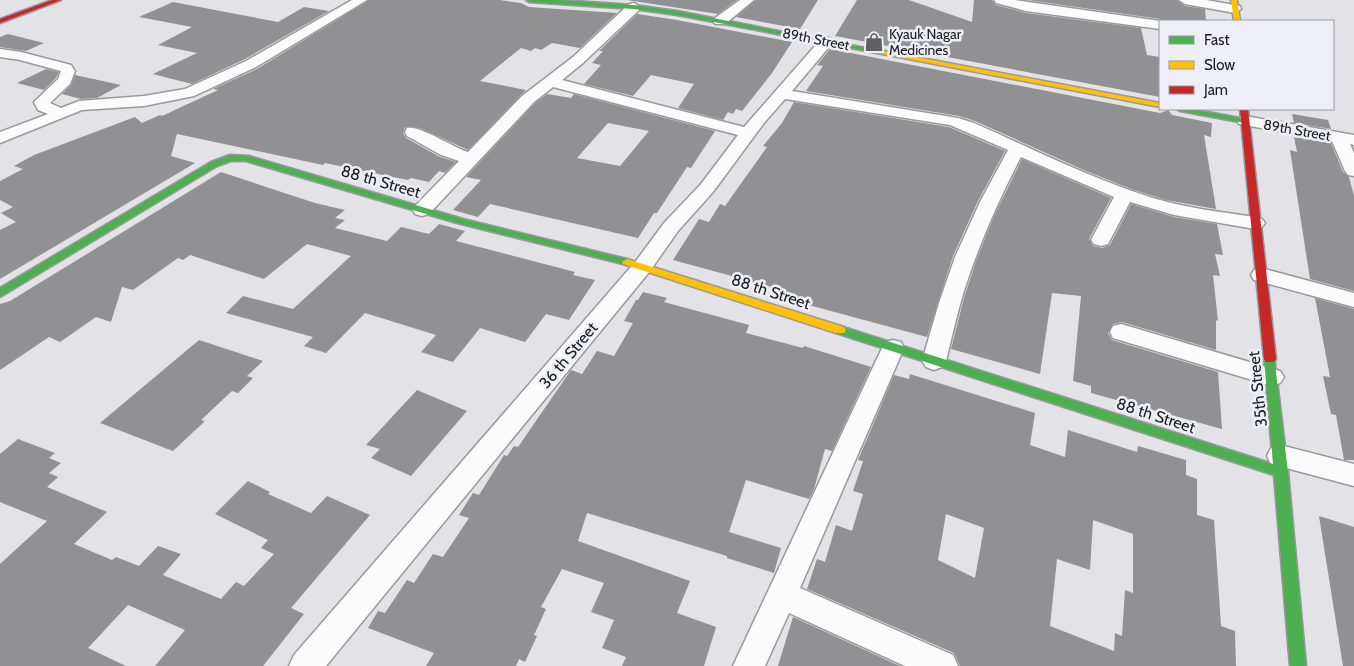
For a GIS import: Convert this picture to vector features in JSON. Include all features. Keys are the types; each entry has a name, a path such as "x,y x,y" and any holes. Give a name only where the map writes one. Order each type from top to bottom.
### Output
{"main road":[{"path":"0,21 58,0"},
{"name":"89th Street","path":"529,0 634,7 720,21 1159,105"},
{"name":"89th Street","path":"1191,110 1244,115"},
{"name":"35th Street","path":"1244,115 1281,464 1298,666"},
{"name":"88 th Street","path":"0,293 214,164 230,158 246,158 422,210 643,266 934,361 1281,464"}],"street":[{"path":"0,138 79,106 144,101 189,93 251,64 361,0"},
{"path":"720,21 748,0"},
{"path":"1000,0 1026,7 1159,25"},
{"path":"1185,0 1235,10"},
{"path":"422,210 528,99 578,60 634,7"},
{"name":"36 th Street","path":"305,666 643,266 671,227 707,188 748,133 827,41"},
{"path":"0,53 20,56 66,68 68,71 65,81 42,102 44,107 62,114"},
{"path":"550,81 748,133"},
{"path":"783,94 952,121 968,126 1125,194 1181,211 1256,222"},
{"name":"89th Street","path":"1244,115 1346,139"},
{"path":"413,132 447,151 471,159"},
{"path":"1346,139 1354,171"},
{"path":"934,361 952,295 973,239 992,194 1017,148"},
{"path":"1101,240 1125,194"},
{"path":"1261,276 1354,300"},
{"path":"1121,332 1272,377"},
{"path":"749,666 893,348"},
{"path":"1281,464 1354,475"},
{"path":"782,594 942,666"}],"building":[{"path":"369,0 500,0 521,3 529,7 617,13 580,48 552,43 541,50 535,48 531,51 521,48 480,81 526,90 468,150 420,128 405,127 403,133 406,138 440,157 456,162 445,173 439,171 429,182 411,178 408,180 325,163 323,165 177,134 171,156 195,163 0,279 0,230 16,222 1,213 13,207 0,200 0,181 23,169 14,166 34,155 135,117 142,123 160,115 162,116 218,90 213,89 257,69"},
{"path":"627,0 737,0 718,14"},
{"path":"756,0 818,0 800,29 736,17"},
{"path":"857,0 909,0 972,22 974,0 992,0 996,5 1026,13 1141,28 1147,55 1159,57 1159,97 835,36"},
{"path":"1028,0 1177,0 1185,6 1205,9 1206,20 1160,19"},
{"path":"173,2 278,22 304,7 329,11 245,59 192,84 153,74 197,53 158,45 192,27 139,17"},
{"path":"637,14 792,42 772,73 742,111 736,109 733,114 728,112 723,120 678,108 694,84 651,75 633,96 584,84 601,65 592,63 603,51 599,51"},
{"path":"8,34 44,43 26,51 0,47 0,37"},
{"path":"830,49 1160,113 1168,110 1172,115 1212,123 1211,137 1204,135 1216,209 1166,200 1131,189 975,121 959,116 806,91 823,66 817,65"},
{"path":"46,69 59,72 56,78 44,90 17,83"},
{"path":"75,75 121,85 97,98 81,99 62,94 71,85"},
{"path":"547,94 571,98 574,94 715,131 691,168 687,167 638,238 490,204 478,217 453,210 481,180 466,177 535,103","holes":["608,123 649,131 620,166 577,158"]},
{"path":"794,102 949,127 1005,151 978,201 953,256 927,337 805,304 806,300 770,291 772,287 673,260 699,219 709,222 720,204 725,206 767,147 763,146 782,123"},
{"path":"1292,114 1328,120 1331,129 1294,123"},
{"path":"1294,137 1331,143 1343,172 1349,177 1354,196 1354,291 1310,279 1290,150 1297,152"},
{"path":"1022,159 1111,198 1089,239 1093,246 1102,248 1110,245 1131,204 1174,217 1217,224 1223,255 1215,254 1220,276 1213,275 1218,321 1216,320 1216,350 1122,322 1113,324 1108,333 1112,340 1218,372 1222,429 1091,393 1091,386 1073,381 1081,296 1052,293 1040,374 951,349 976,261 994,216"},
{"path":"221,172 315,203 345,210 335,218 345,220 335,228 387,241 401,227 429,234 439,224 465,231 456,241 575,272 573,275 595,280 569,320 546,314 525,342 480,328 453,362 421,352 436,335 365,313 326,353 304,346 313,337 226,313 243,296 293,309 351,256 307,244 264,279 190,255 183,260 178,258 133,290 122,287 111,322 96,317 60,342 49,337 0,370 0,304 10,301"},
{"path":"643,292 667,298 664,302 749,325 746,333 803,348 804,346 871,367 832,451 825,449 814,489 809,499 746,480 729,532 781,548 774,573 727,558 727,556 587,513 578,541 690,581 677,613 716,627 704,666 622,666 626,657 602,648 614,620 591,612 604,583 562,569 541,607 546,609 534,635 537,636 525,662 519,659 516,666 426,666 434,653 368,628 378,611 385,613 407,580 414,583 433,554 443,557 469,518 459,515 473,493 479,495 504,455 507,456 514,446 518,447 571,370 582,374 597,351 614,356 633,323 624,321"},
{"path":"1315,298 1354,309 1354,460 1344,460 1336,415 1331,414 1323,376 1330,377"},
{"path":"199,340 263,361 247,376 253,378 238,393 232,391 201,420 205,421 173,451 100,423"},
{"path":"910,374 1035,413 1030,445 1065,457 1068,430 1137,452 1138,446 1186,460 1186,475 1197,479 1197,515 1214,520 1221,626 1235,631 1236,666 960,666 954,653 807,589 817,559 825,562 836,525 852,531 863,494 853,491 863,461 858,460 894,375 909,379","holes":["946,514 984,528 975,578 938,560","1093,520 1133,534 1133,593 1125,590 1122,636 1115,633 1114,651 1050,626 1057,559 1090,570"]},
{"path":"417,390 467,411 411,476 371,458 380,449 366,445"},
{"path":"18,439 55,453 49,458 61,463 49,473 58,477 47,487 107,512 74,544 112,560 116,557 139,566 158,546 181,554 163,575 221,599 236,582 244,586 274,554 261,548 268,540 215,514 248,481 270,492 268,494 311,513 327,496 370,515 291,608 304,614 263,666 155,666 185,630 128,605 88,648 126,666 0,666 0,564 47,521 0,502 0,454"},
{"path":"1319,516 1354,527 1354,666 1343,666"},
{"path":"793,617 900,666 778,666"}],"traffic: fast":[{"path":"529,0 634,7 677,13 877,51"},
{"path":"1185,110 1245,121"},
{"path":"0,293 214,164 230,158 246,158 460,221 627,262"},
{"path":"840,330 1281,472"},
{"path":"1270,359 1298,666"}],"traffic: slow":[{"path":"1234,0 1237,20"},
{"path":"877,51 1159,105"},
{"path":"627,262 840,330"}],"traffic: jam":[{"path":"0,21 58,0"},
{"path":"1244,110 1270,359"}],"place":[{"name":"Kyauk Nagar Medicines","path":"874,42"}]}
